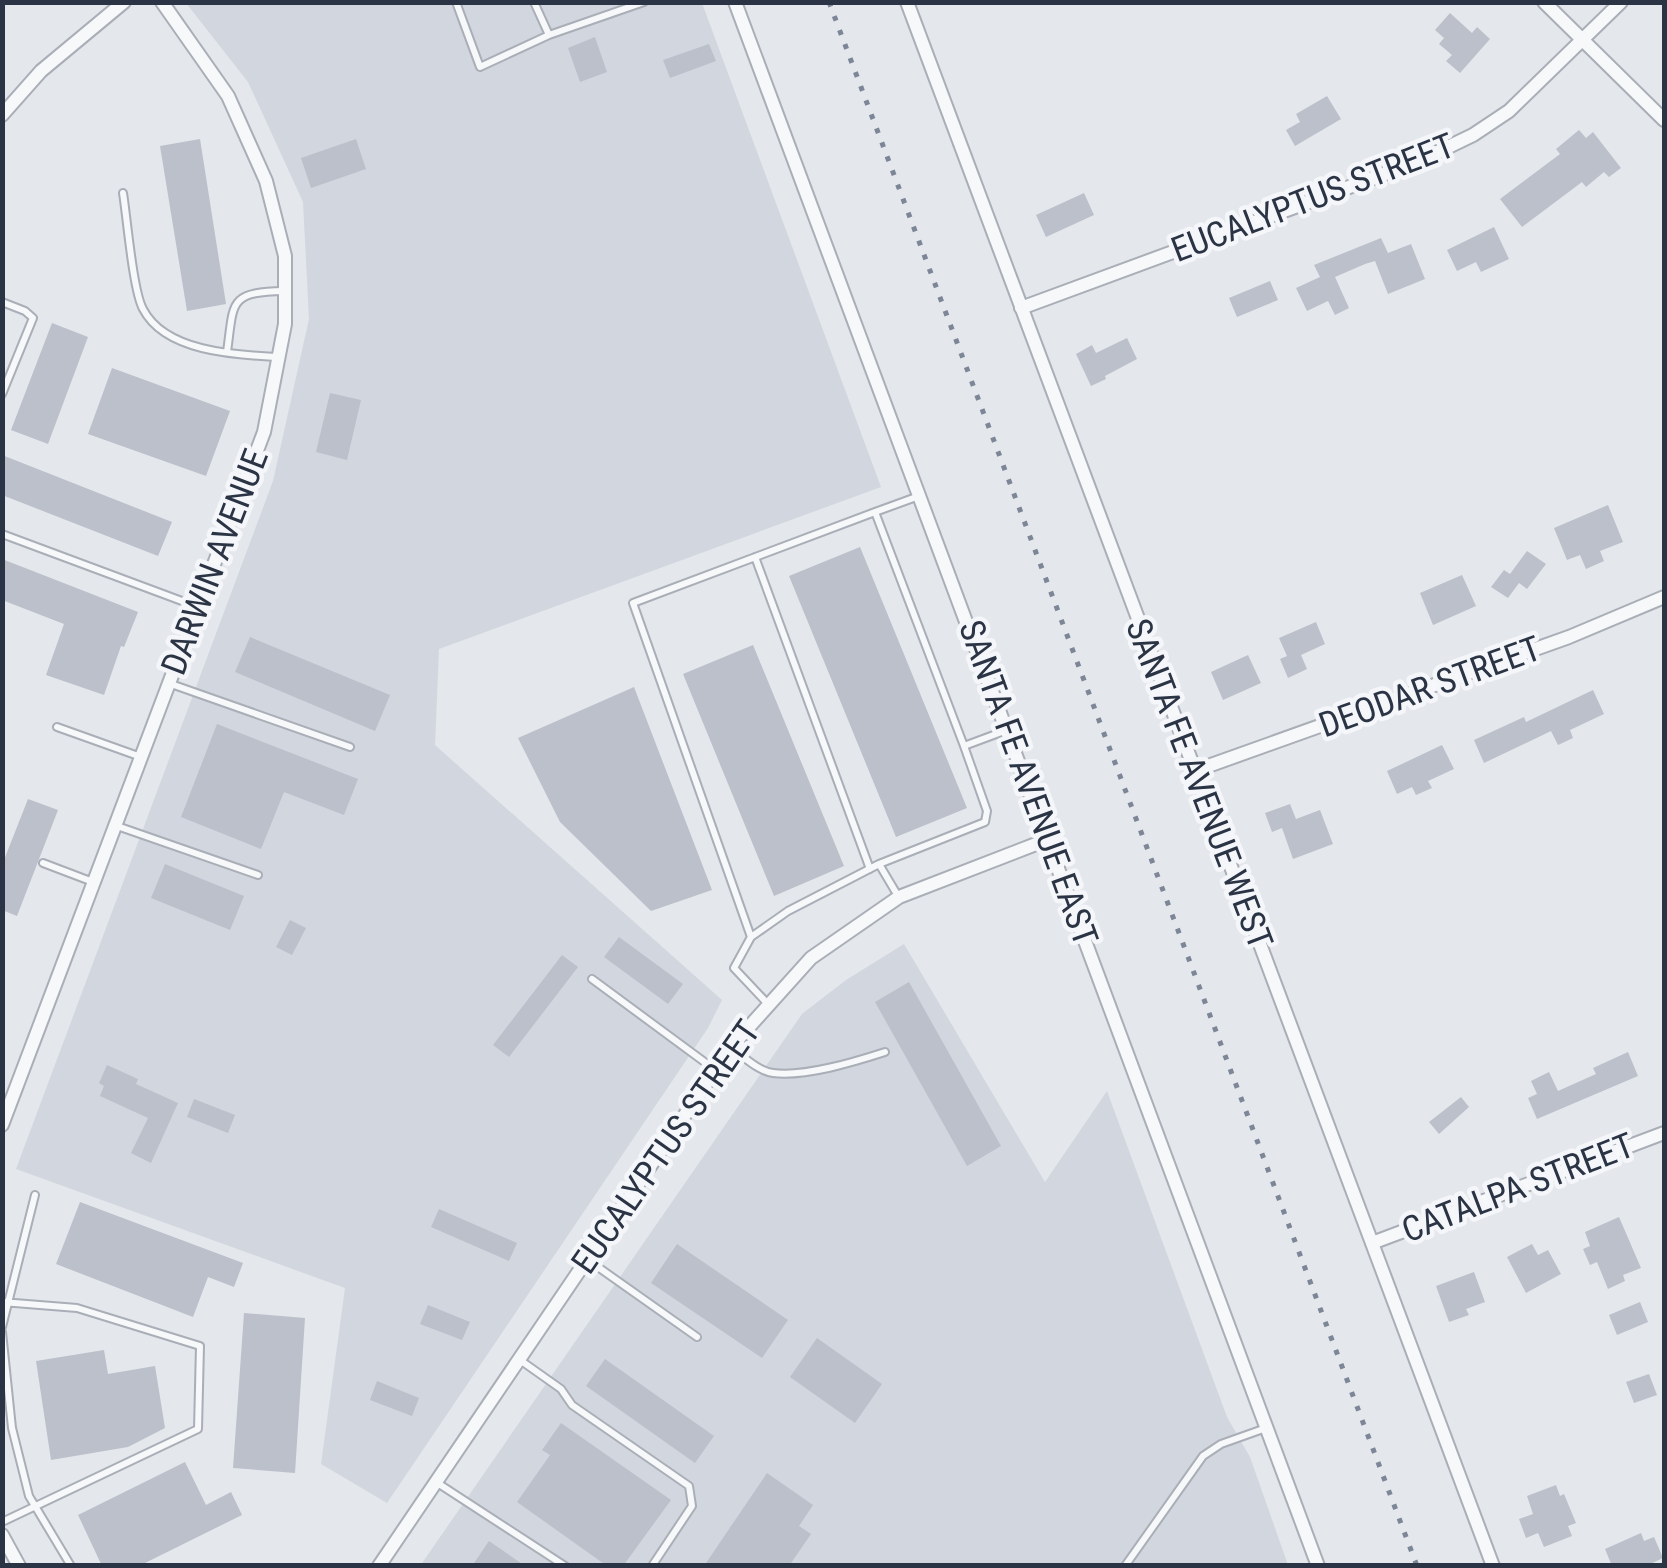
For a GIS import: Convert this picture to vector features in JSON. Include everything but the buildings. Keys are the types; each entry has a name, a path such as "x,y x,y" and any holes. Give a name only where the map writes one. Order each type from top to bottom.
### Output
{"street":[{"path":"2,115 41,71 124,2"},
{"name":"DARWIN AVENUE","path":"2,1126 264,432 285,324 285,256 266,181 228,96 162,2"},
{"name":"SANTA FE AVENUE EAST","path":"735,2 1318,1566"},
{"name":"SANTA FE AVENUE WEST","path":"907,2 1493,1566"},
{"path":"1544,2 1664,120"},
{"name":"EUCALYPTUS STREET","path":"1022,308 1448,148 1508,111 1621,2"},
{"name":"DEODAR STREET","path":"1194,772 1569,637 1664,597"},
{"name":"EUCALYPTUS STREET","path":"378,1566 715,1070 768,1004 811,958 899,897 1050,839"},
{"name":"CATALPA STREET","path":"1372,1243 1664,1132"},
{"path":"2,1535 19,1566"}],"lane":[{"path":"456,2 480,67 550,35 644,2"},
{"path":"534,2 550,35"},
{"path":"123,193 141,308 154,324 196,348 279,358"},
{"path":"226,353 234,306 240,297 285,292"},
{"path":"2,302 33,318 2,394"},
{"path":"751,938 632,603 920,495"},
{"path":"768,1004 734,968 751,938 788,911 879,864 984,822 987,811 876,512"},
{"path":"2,534 198,607"},
{"path":"756,557 870,869"},
{"path":"170,684 350,747"},
{"path":"57,727 142,757"},
{"path":"964,746 1008,730"},
{"path":"116,826 258,875"},
{"path":"43,863 94,883"},
{"path":"879,864 899,897"},
{"path":"592,979 715,1070"},
{"path":"731,1047 760,1069 774,1073 829,1067 885,1052"},
{"path":"36,1195 2,1330 17,1457 34,1506 71,1566"},
{"path":"587,1259 697,1337"},
{"path":"2,1522 198,1429 200,1346 76,1308 6,1302"},
{"path":"519,1359 560,1389 572,1405 688,1486 692,1506 652,1566"},
{"path":"1125,1566 1203,1456 1222,1444 1267,1428"},
{"path":"435,1482 565,1566"}],"shaded area":[{"path":"186,3 702,3 881,487 439,649 435,745 722,1000 708,1028 387,1503 321,1464 345,1288 16,1169 273,481 309,319 303,202 248,82"},
{"path":"904,944 1045,1182 1107,1091 1227,1417 1250,1457 1288,1565 420,1566 802,1014 846,980"}],"railway":[{"path":"829,2 1417,1566"}]}
